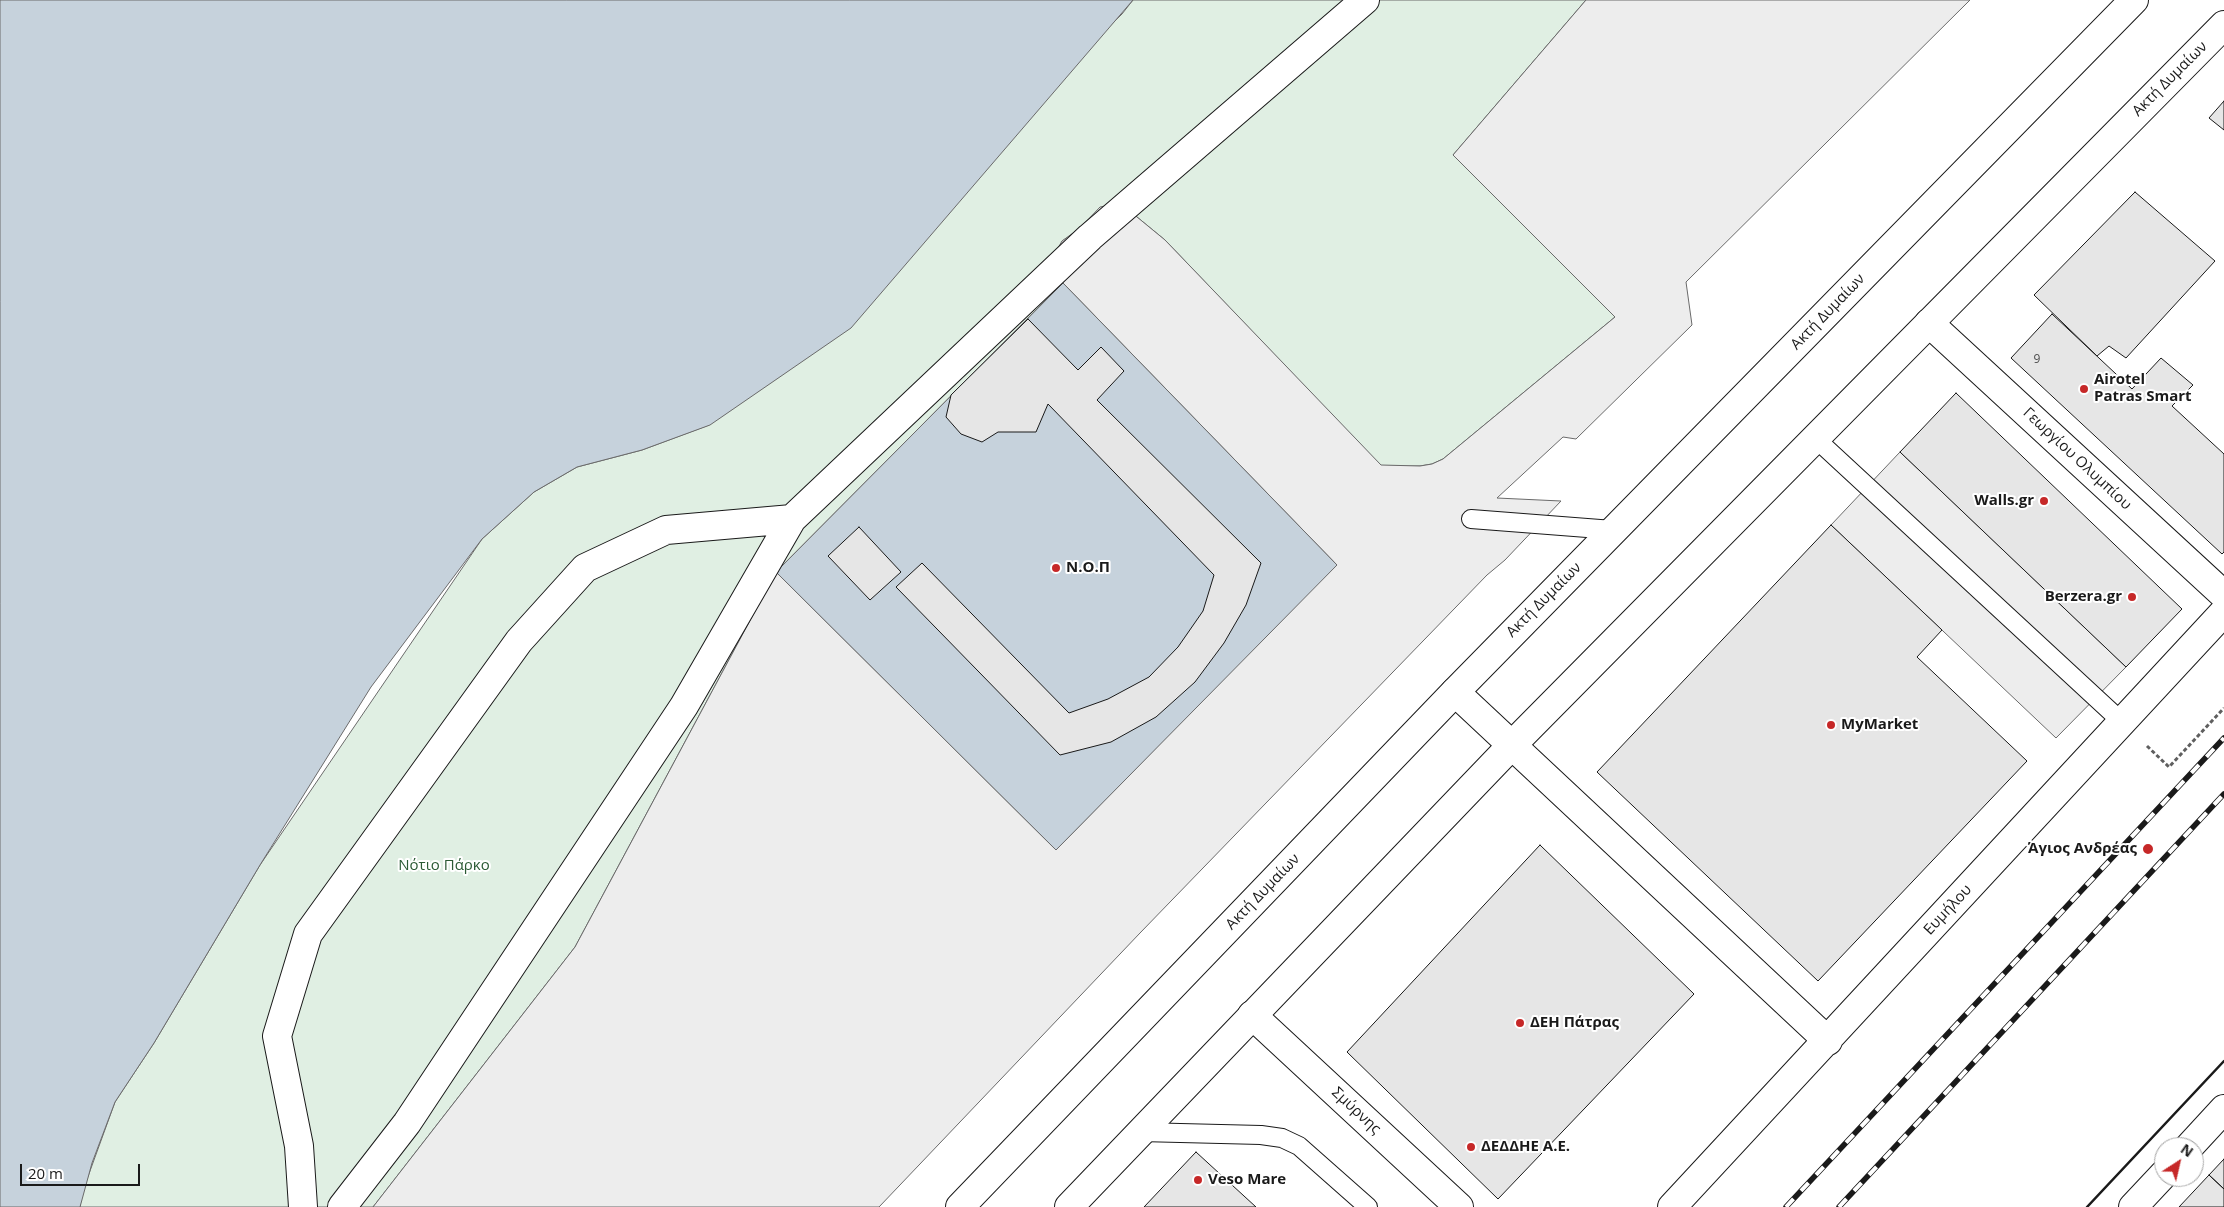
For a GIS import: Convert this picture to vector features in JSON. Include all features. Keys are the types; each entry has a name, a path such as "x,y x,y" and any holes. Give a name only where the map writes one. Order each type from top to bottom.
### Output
{"street":[{"path":"342,1207 408,1123 684,706 792,519 1090,237 1365,0"},
{"name":"Ακτή Δυμαίων","path":"960,1207 1455,692 2134,0"},
{"name":"Ακτή Δυμαίων","path":"1069,1207 1512,745 2224,25"},
{"name":"Γεωργίου Ολυμπίου","path":"1929,323 2224,595"},
{"path":"303,1207 299,1146 277,1036 308,934 519,641 585,568 666,530 792,519"},
{"name":"Ευμήλου","path":"1672,1207 2224,612"},
{"path":"1455,692 1828,1041"},
{"name":"Σμύρνης","path":"1252,1015 1459,1207"},
{"path":"2198,1137 2224,1109"},
{"path":"2133,1207 2154,1185"}],"lane":[{"path":"1815,438 2122,722"},
{"path":"1471,519 1613,530"},
{"path":"1140,1132 1261,1135 1282,1138 1299,1146 1368,1207"}],"path":[{"path":"2122,722 2169,767 2224,708"}],"green space":[{"name":"Νότιο Πάρκο","path":"1133,0 1586,0 1453,155 1615,317 1443,459 1432,464 1420,466 1381,466 1165,240 1120,203 1062,241 1057,275 1063,283 776,572 575,947 373,1207 80,1207 82,1193 115,1102 154,1043 260,865 482,539 534,492 577,467 642,450 709,425 1122,14"}],"shaded area":[{"path":"0,0 1133,0 851,328 710,425 642,450 577,467 534,492 482,539 371,687 260,865 154,1043 115,1102 92,1163 80,1207 0,1207"},
{"path":"1586,0 1970,0 1686,282 1692,325 1576,439 1563,437 1497,498 1561,501 1140,933 879,1207 373,1207 575,947 776,572 1056,850 1336,564 1057,275 1054,255 1062,241 1080,228 1100,207 1120,203 1165,240 1381,465 1420,466 1432,464 1443,459 1615,317 1453,155"},
{"name":"Ν.Ο.Π","path":"1063,283 1337,565 1056,850 776,572"},
{"path":"1900,452 2126,667 2056,738 1831,525"}],"building":[{"path":"2224,101 2224,130 2209,118"},
{"path":"2135,192 2215,261 2126,358 2109,346 2097,356 2034,295"},
{"path":"2052,314 2132,389 2161,358 2193,385 2172,406 2224,454 2224,552 2222,554 2011,358"},
{"path":"1028,319 1078,370 1101,347 1124,371 1097,400 1261,563 1246,605 1224,643 1195,682 1156,717 1111,742 1060,755 896,587 922,563 1069,713 1108,699 1149,677 1178,647 1203,611 1214,575 1048,404 1036,432 998,432 982,442 961,434 946,417 951,395"},
{"path":"1956,393 2182,609 2126,667 1900,452"},
{"path":"1831,525 1942,630 1917,657 2027,761 1818,981 1597,772"},
{"path":"859,527 901,572 870,600 828,556"},
{"name":"ΔΕΗ Πάτρας","path":"1540,845 1694,994 1498,1199 1347,1052"},
{"name":"Veso Mare","path":"1196,1152 1256,1207 1144,1207"},
{"path":"2224,1159 2224,1189 2209,1175"},
{"path":"2209,1175 2224,1189 2224,1207 2179,1207 2198,1187 2204,1187 2204,1180"}],"railway":[{"path":"1786,1207 2224,738"},
{"path":"1839,1207 2224,794"}],"wall":[{"path":"2087,1207 2224,1061"}],"place":[{"name":"Airotel Patras Smart","path":"2084,389"},
{"name":"Walls.gr","path":"2044,501"},
{"name":"Ν.Ο.Π","path":"1056,568"},
{"name":"Berzera.gr","path":"2132,597"},
{"name":"MyMarket","path":"1831,725"},
{"name":"Άγιος Ανδρέας","path":"2148,849"},
{"name":"ΔΕΗ Πάτρας","path":"1520,1023"},
{"name":"ΔΕΔΔΗΕ Α.Ε.","path":"1471,1147"},
{"name":"Veso Mare","path":"1198,1180"}]}
